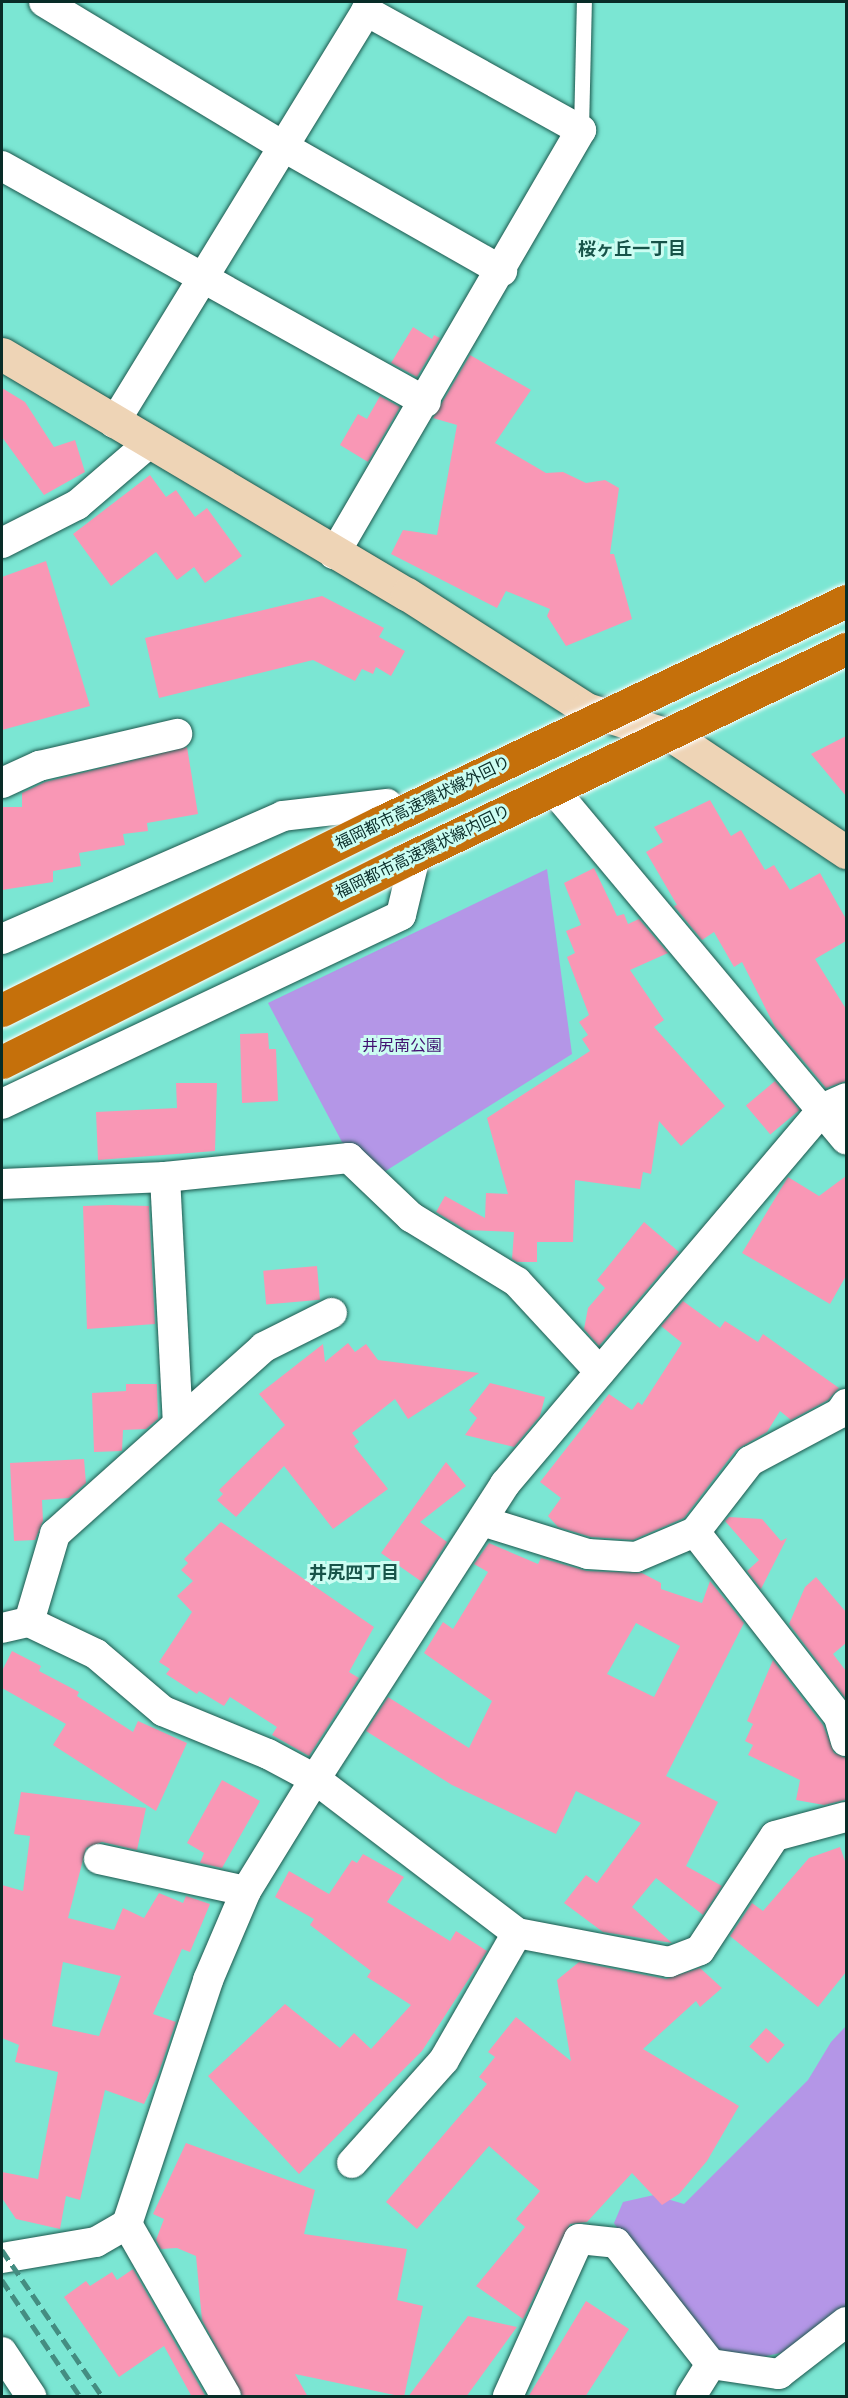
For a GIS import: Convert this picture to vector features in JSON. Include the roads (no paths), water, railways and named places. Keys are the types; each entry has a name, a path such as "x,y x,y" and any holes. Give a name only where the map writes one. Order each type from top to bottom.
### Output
{"highway":[{"name":"福岡都市高速環状線外回り","path":"2,1010 381,822 846,601"},
{"name":"福岡都市高速環状線内回り","path":"2,1062 403,861 846,649"}],"street":[{"path":"44,2 284,147 502,271"},
{"path":"114,423 284,147 357,6 581,130 426,402 334,554"},
{"path":"2,166 426,402"},
{"path":"2,354 334,554 407,594 586,710 674,737 846,852"},
{"path":"2,543 77,505 149,443"},
{"path":"2,783 39,766 177,734"},
{"path":"558,795 835,1103 846,1139"},
{"path":"2,939 283,816 387,804"},
{"path":"2,1104 401,915 413,865"},
{"path":"2,2258 96,2242 127,2224 208,1980 246,1891 315,1779 505,1484 835,1103"},
{"path":"2,1184 165,1176 349,1158 411,1217 517,1282 600,1372"},
{"path":"165,1176 178,1423"},
{"path":"332,1313 264,1347 55,1534 15,1625 96,1654 163,1711 268,1754 315,1779 517,1933 669,1962 700,1950 775,1836 846,1817"},
{"path":"482,1521 588,1554 636,1557 695,1532 750,1461 840,1413 846,1404"},
{"path":"695,1532 839,1717 846,1741"},
{"path":"99,1859 246,1891"},
{"path":"352,2163 444,2060 517,1933"},
{"path":"127,2224 226,2397"},
{"path":"508,2397 579,2239 616,2243 711,2364 779,2374 846,2322"},
{"path":"2,2352 32,2397"},
{"path":"691,2397 711,2364"}],"lane":[{"path":"581,130 584,2"}],"railway":[{"path":"2,2250 102,2396"},
{"path":"2,2280 80,2396"}],"district":[{"name":"桜ヶ丘一丁目","path":"632,249"},
{"name":"井尻四丁目","path":"354,1573"}],"park label":[{"name":"井尻南公園","path":"402,1046"}]}
